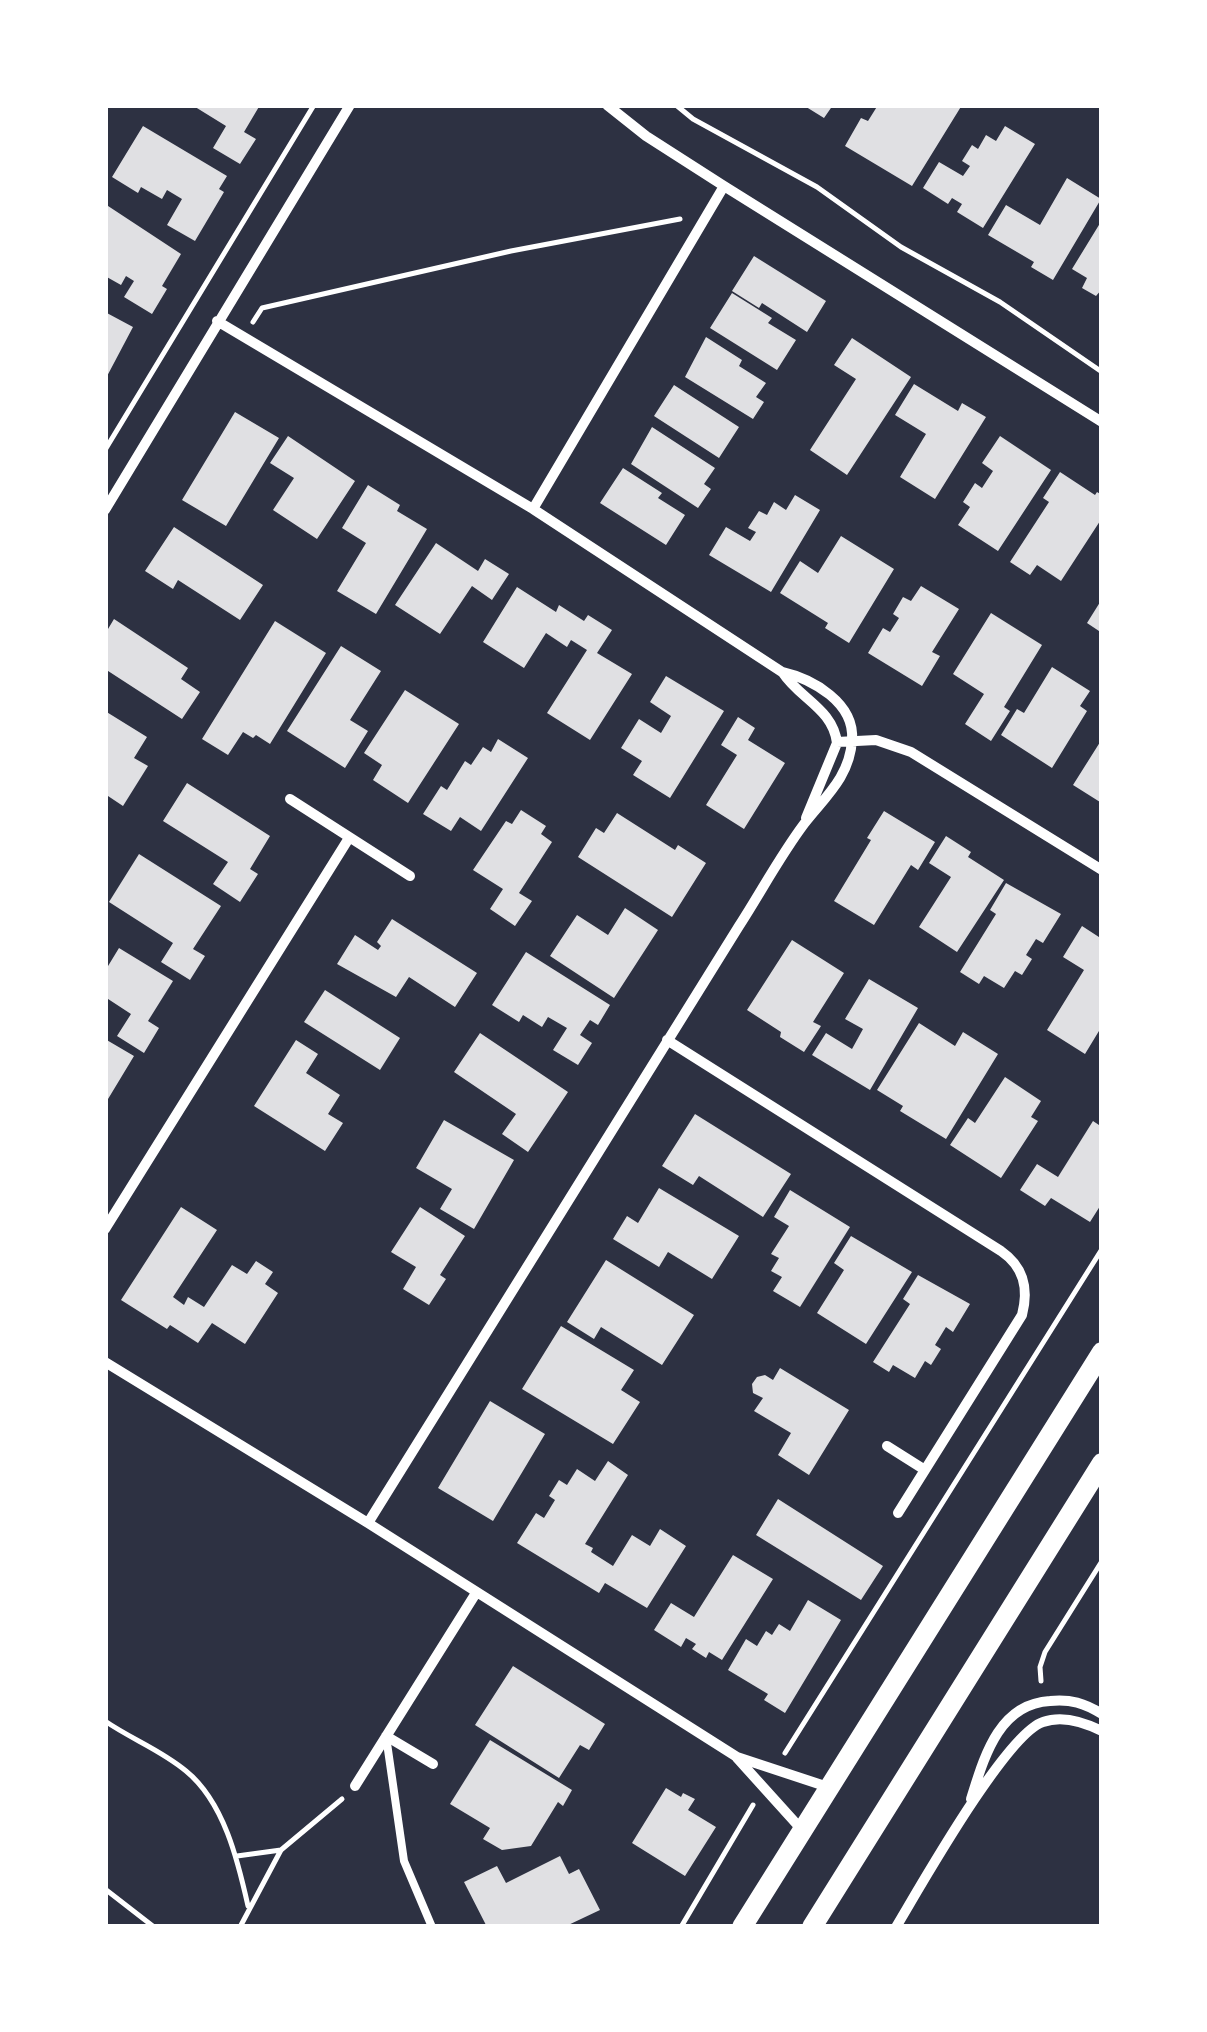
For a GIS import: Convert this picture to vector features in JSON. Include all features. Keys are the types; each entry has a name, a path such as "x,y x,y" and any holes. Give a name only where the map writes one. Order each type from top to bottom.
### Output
{"main road":[{"path":"742,1927 1102,1352"},
{"path":"812,1927 1102,1464"}],"street":[{"path":"105,510 350,105"},
{"path":"607,105 646,136 724,186 1102,422"},
{"path":"533,509 724,186"},
{"path":"218,321 533,509 782,672 801,677 836,700 846,714 853,739 838,784 806,822 667,1040 368,1523"},
{"path":"782,672 792,686 826,713 836,742 806,822"},
{"path":"836,742 876,740 920,756 1102,870"},
{"path":"290,799 410,876"},
{"path":"105,1229 348,838"},
{"path":"667,1040 1001,1251 1019,1267 1026,1290 1022,1315 898,1514"},
{"path":"105,1362 368,1523 736,1757 802,1830"},
{"path":"1080,1387 1102,1374"},
{"path":"887,1446 925,1470"},
{"path":"356,1786 476,1593"},
{"path":"968,1810 992,1741 1015,1713 1041,1701 1079,1702 1102,1714"},
{"path":"896,1927 968,1810 1031,1728 1044,1721 1071,1719 1102,1731"},
{"path":"386,1736 433,1764"},
{"path":"736,1757 828,1787"}],"lane":[{"path":"386,1736 404,1861 432,1927"}],"path":[{"path":"105,450 314,105"},
{"path":"676,105 693,119 818,187 901,247 1000,302 1102,372"},
{"path":"244,337 262,308 511,251 709,212"},
{"path":"776,1768 1102,1249"},
{"path":"1041,1701 1042,1659 1102,1561"},
{"path":"105,1721 148,1744 189,1773 210,1802 237,1856 248,1906"},
{"path":"240,1927 281,1850 356,1786"},
{"path":"681,1927 764,1788"},
{"path":"237,1856 281,1850"},
{"path":"105,1889 154,1927"}],"building":[{"path":"192,105 260,105 244,132 256,139 240,164 213,148 226,126"},
{"path":"803,105 833,105 824,118"},
{"path":"878,105 962,105 912,186 845,146 861,118 868,121"},
{"path":"143,126 227,176 219,189 224,192 195,241 167,225 182,199 167,190 162,199 141,187 138,193 112,177"},
{"path":"1005,126 1035,144 983,228 957,212 962,204 952,198 948,204 923,188 939,162 963,176 970,166 962,161 972,145 978,149 986,135 996,141"},
{"path":"1067,178 1101,199 1053,280 1031,267 1034,262 988,235 1006,205 1040,225"},
{"path":"105,204 181,254 162,286 167,289 152,314 124,297 134,281 126,276 121,285 105,276"},
{"path":"1102,220 1102,289 1096,296 1082,288 1087,278 1072,269"},
{"path":"754,256 826,301 807,332 762,303 759,308 732,291"},
{"path":"732,293 772,318 768,323 796,340 777,370 710,328"},
{"path":"105,312 133,327 105,380"},
{"path":"706,337 742,360 739,366 766,383 756,397 764,402 753,419 685,377"},
{"path":"852,338 911,377 847,475 810,450 856,379 834,365"},
{"path":"914,384 958,411 962,403 986,417 935,499 900,477 926,434 895,415"},
{"path":"674,385 739,427 719,458 654,416"},
{"path":"235,412 279,438 226,526 182,500"},
{"path":"652,427 715,468 704,484 711,489 698,508 631,464"},
{"path":"288,436 355,481 317,539 273,510 294,478 270,463"},
{"path":"1000,436 1051,470 998,551 958,525 970,507 963,502 975,483 982,488 993,471 982,463"},
{"path":"623,468 662,493 658,498 685,515 666,545 600,503"},
{"path":"1060,472 1095,495 1102,495 1102,518 1061,581 1037,565 1030,575 1010,562 1049,502 1043,498"},
{"path":"368,485 400,505 397,511 427,529 376,614 337,591 366,543 342,528"},
{"path":"795,495 820,510 771,592 709,555 726,527 750,541 756,532 748,528 759,511 767,515 774,502 786,510"},
{"path":"174,527 263,585 240,620 178,580 173,589 145,571"},
{"path":"841,536 894,569 849,643 825,628 828,623 780,593 800,561 818,573"},
{"path":"436,543 478,571 485,559 509,574 492,600 472,586 440,634 395,605"},
{"path":"921,586 959,609 932,652 940,656 922,686 868,653 883,628 890,632 899,618 893,614 903,597 911,601"},
{"path":"517,587 556,612 559,605 584,621 588,615 612,630 597,653 632,674 590,740 547,713 587,650 571,640 567,647 546,633 524,668 483,642"},
{"path":"1102,599 1102,633 1087,623"},
{"path":"991,613 1042,645 1004,707 1010,711 991,741 965,724 984,694 953,674"},
{"path":"114,619 188,668 181,679 200,692 182,719 105,669 105,634"},
{"path":"275,621 326,653 270,744 243,732 228,755 202,739"},
{"path":"341,646 381,671 350,720 368,731 345,768 287,731"},
{"path":"1052,667 1090,691 1080,706 1087,711 1052,768 1001,735 1017,709 1024,713"},
{"path":"666,676 724,711 670,798 633,775 642,761 621,748 639,719 661,733 671,716 650,702"},
{"path":"405,690 459,724 408,803 373,780 382,765 364,753"},
{"path":"105,711 147,737 134,758 148,766 123,806 105,794"},
{"path":"738,717 755,728 748,740 785,763 744,829 706,805 737,755 721,745"},
{"path":"498,739 528,758 481,831 460,817 451,831 423,814 441,786 447,790 465,761 471,765 483,747 491,752"},
{"path":"1102,739 1102,798 1100,802 1073,785"},
{"path":"187,783 270,836 250,869 258,874 240,902 213,884 228,862 163,821"},
{"path":"521,810 546,826 541,834 552,842 519,893 532,901 515,926 490,909 503,889 473,870 506,821 512,824"},
{"path":"884,811 935,842 918,870 911,865 874,925 834,901"},
{"path":"617,813 675,850 678,845 706,863 672,917 578,857 596,828 604,833"},
{"path":"946,836 971,852 968,857 1004,880 957,952 919,927 951,877 929,863"},
{"path":"139,854 221,906 193,949 205,956 190,980 161,962 173,943 109,902"},
{"path":"1006,883 1061,914 1043,943 1036,939 1026,955 1032,959 1022,975 1015,971 1004,988 984,976 979,984 960,972 996,914 990,910"},
{"path":"625,908 658,930 614,998 550,956 577,915 608,935"},
{"path":"392,919 477,973 455,1007 409,977 396,997 337,964 355,935 378,950 381,946 377,942"},
{"path":"1082,926 1102,939 1102,1026 1085,1054 1047,1030 1084,970 1063,957"},
{"path":"792,940 844,973 813,1022 821,1026 804,1052 747,1010"},
{"path":"119,948 173,981 148,1021 159,1028 144,1053 117,1036 131,1014 105,997 105,971"},
{"path":"526,952 610,1005 598,1025 590,1020 580,1035 592,1043 578,1065 553,1050 567,1028 548,1017 542,1027 523,1015 519,1022 492,1005"},
{"path":"869,979 918,1008 870,1090 812,1055 826,1033 852,1049 863,1029 845,1019"},
{"path":"325,990 400,1038 380,1070 304,1022"},
{"path":"919,1023 955,1046 963,1032 998,1054 946,1139 900,1111 903,1106 877,1090"},
{"path":"480,1033 568,1092 528,1152 502,1134 516,1114 454,1072"},
{"path":"105,1039 134,1056 105,1104"},
{"path":"296,1040 318,1054 306,1073 340,1095 328,1114 343,1123 325,1151 254,1106"},
{"path":"1005,1077 1041,1101 1031,1117 1038,1121 1001,1178 950,1145 968,1118 975,1123"},
{"path":"695,1114 791,1174 763,1217 699,1176 693,1185 662,1166"},
{"path":"444,1120 514,1160 474,1229 440,1209 452,1189 416,1168"},
{"path":"1093,1121 1102,1127 1102,1203 1090,1222 1051,1198 1045,1206 1020,1190 1037,1164 1058,1177"},
{"path":"659,1188 739,1236 712,1279 668,1252 659,1267 613,1239 627,1216 638,1223"},
{"path":"790,1190 850,1227 800,1307 773,1291 782,1277 771,1271 779,1258 771,1254 789,1226 774,1217"},
{"path":"181,1207 217,1230 173,1297 184,1305 188,1297 204,1307 232,1265 247,1274 256,1261 273,1272 265,1284 278,1293 245,1344 212,1323 198,1343 121,1300"},
{"path":"420,1207 465,1236 440,1275 446,1279 429,1305 403,1289 416,1267 391,1252"},
{"path":"851,1236 912,1272 866,1344 817,1313 844,1270 834,1263"},
{"path":"606,1260 694,1315 662,1365 601,1327 594,1339 567,1322"},
{"path":"918,1275 970,1304 953,1332 946,1327 935,1345 941,1349 931,1365 925,1361 915,1378 893,1365 889,1372 873,1362 910,1304 903,1299"},
{"path":"561,1326 634,1370 621,1390 640,1402 613,1444 522,1389"},
{"path":"780,1368 849,1410 809,1475 778,1455 791,1433 754,1411 763,1398 753,1393 752,1384 765,1375 773,1380"},
{"path":"490,1401 545,1434 493,1521 438,1488"},
{"path":"608,1461 628,1475 585,1544 593,1548 591,1552 613,1566 632,1535 650,1546 660,1529 686,1546 647,1608 605,1583 599,1593 517,1543 536,1513 544,1518 555,1500 549,1496 559,1480 567,1485 577,1469 595,1481"},
{"path":"778,1499 883,1566 861,1600 756,1535"},
{"path":"733,1555 773,1579 722,1660 709,1652 706,1658 692,1649 696,1644 686,1638 681,1647 654,1630 671,1603 694,1617"},
{"path":"808,1600 841,1620 785,1713 764,1700 768,1694 728,1670 746,1639 757,1646 766,1631 772,1635 779,1624 790,1631"},
{"path":"513,1666 605,1724 589,1750 580,1745 559,1778 475,1725"},
{"path":"490,1740 572,1790 563,1806 558,1802 531,1846 502,1850 483,1839 490,1828 450,1804"},
{"path":"666,1788 681,1797 683,1793 695,1799 688,1810 716,1827 685,1876 632,1843"},
{"path":"560,1856 569,1874 579,1869 600,1910 564,1927 487,1927 464,1882 497,1866 506,1883"}]}
